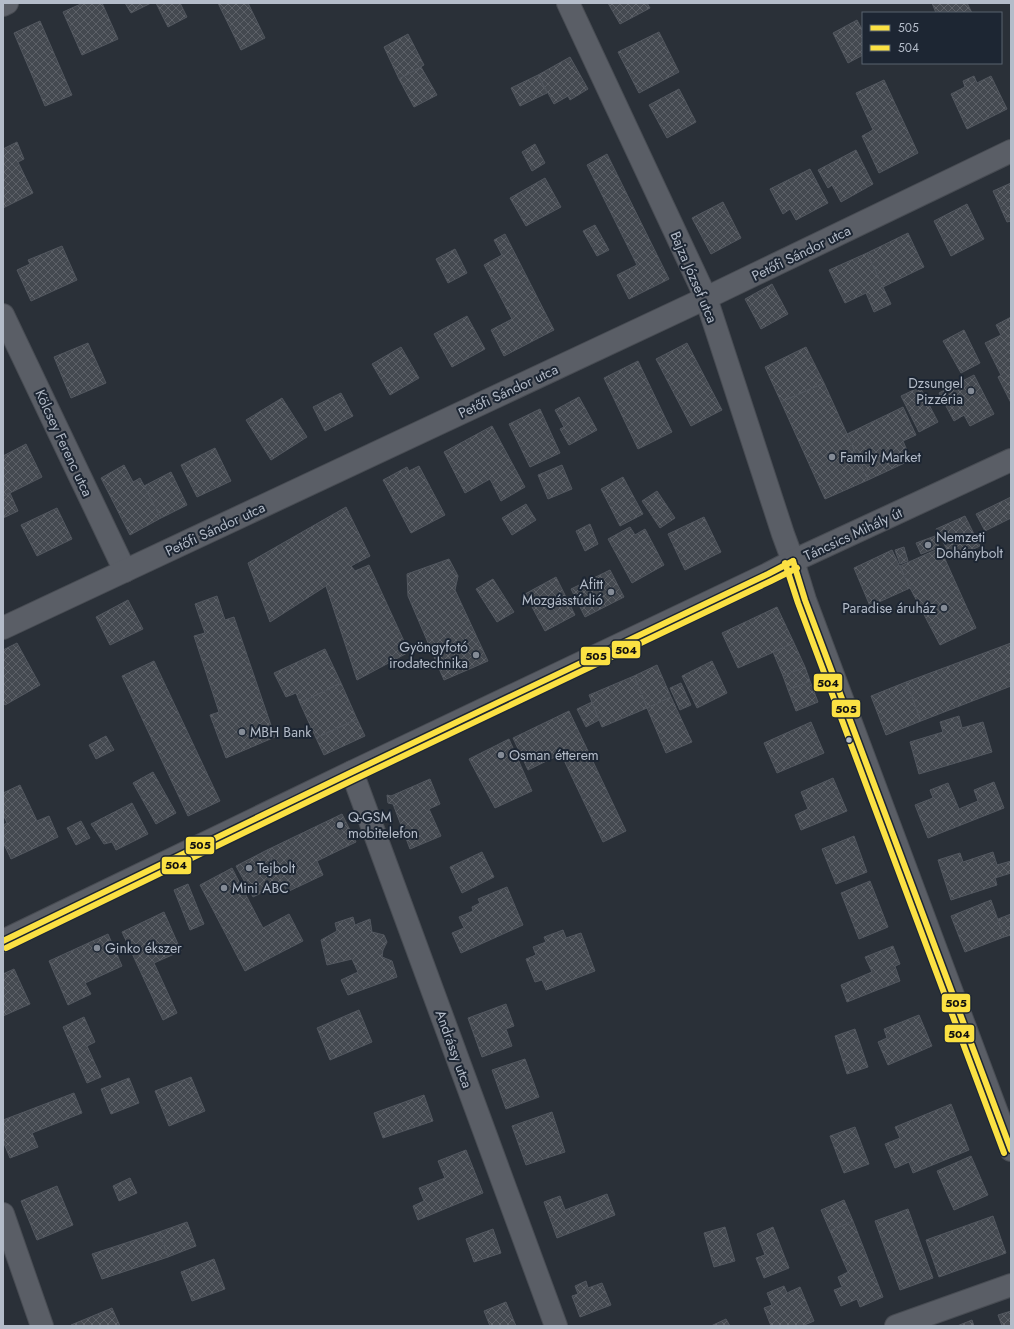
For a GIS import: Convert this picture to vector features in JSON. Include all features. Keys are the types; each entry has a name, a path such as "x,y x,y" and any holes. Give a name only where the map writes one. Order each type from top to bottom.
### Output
{"street":[{"path":"3,5 7,3"},
{"name":"Bajza József utca","path":"568,3 706,298 808,607 1011,1150"},
{"name":"Petőfi Sándor utca","path":"3,628 706,298 1011,151"},
{"name":"Kölcsey Ferenc utca","path":"3,315 125,572"},
{"name":"Táncsics Mihály út","path":"3,941 793,561 1011,460"},
{"name":"Andrássy utca","path":"352,772 556,1326"},
{"path":"3,1214 42,1326"},
{"path":"896,1326 1011,1285"}],"building":[{"path":"83,3 102,3 118,39 82,55 63,12"},
{"path":"125,3 151,3 131,13"},
{"path":"156,3 180,3 187,17 168,27"},
{"path":"218,3 248,3 265,38 241,50"},
{"path":"608,3 647,3 650,8 620,24"},
{"path":"932,3 967,3 972,12 936,12"},
{"path":"857,20 862,29 862,56 848,63 833,33"},
{"path":"40,21 72,95 45,106 14,33"},
{"path":"659,32 679,72 639,93 618,52"},
{"path":"408,34 424,65 399,79 384,47"},
{"path":"570,57 588,89 570,100 568,96 554,104 538,75"},
{"path":"421,67 437,95 414,107 399,79"},
{"path":"538,75 547,93 520,106 511,88"},
{"path":"974,76 977,83 991,76 1007,109 967,129 951,94 965,87 963,81"},
{"path":"884,80 918,153 879,173 862,136 873,130 856,93"},
{"path":"679,89 696,122 667,138 649,105"},
{"path":"17,142 24,159 18,162 33,193 3,208 3,149"},
{"path":"535,144 545,163 532,171 522,152"},
{"path":"856,150 873,184 841,202 832,185 828,188 818,170"},
{"path":"607,154 669,279 629,299 617,275 637,265 587,165"},
{"path":"810,169 828,203 796,220 790,209 783,214 770,189"},
{"path":"545,178 561,207 526,226 510,198"},
{"path":"1011,183 1011,221 1007,222 993,191"},
{"path":"723,202 741,238 711,254 692,218"},
{"path":"967,204 984,239 951,256 934,221"},
{"path":"595,225 609,250 597,256 583,231"},
{"path":"908,233 924,267 883,287 867,253"},
{"path":"505,234 554,330 504,356 491,330 512,319 484,265 502,255 494,240"},
{"path":"62,246 77,280 31,301 17,270 30,264 28,260"},
{"path":"455,249 467,273 448,283 436,259"},
{"path":"867,253 891,304 874,312 866,293 845,303 829,270"},
{"path":"772,284 788,314 761,329 745,299"},
{"path":"467,316 485,349 452,367 434,334"},
{"path":"1011,317 1011,403 998,377 1001,375 985,343 1001,335 996,325"},
{"path":"964,330 980,363 961,373 943,341"},
{"path":"88,343 106,383 71,398 54,357"},
{"path":"687,343 722,410 691,426 656,359"},
{"path":"401,347 419,378 390,395 372,364"},
{"path":"806,347 824,383 781,402 765,367"},
{"path":"638,361 672,432 638,449 604,378"},
{"path":"974,375 994,414 970,426 964,415 954,421 939,393"},
{"name":"Family Market","path":"824,383 868,480 825,499 781,402"},
{"path":"920,387 938,422 919,432 901,396"},
{"path":"341,393 353,416 325,431 313,407"},
{"path":"579,397 597,430 569,445 560,429 564,427 555,410"},
{"path":"282,398 307,437 271,460 246,420"},
{"path":"903,407 916,435 903,441 911,460 868,480 847,434"},
{"path":"540,409 560,453 530,467 509,424"},
{"path":"492,426 525,487 501,501 490,479 465,493 444,452"},
{"path":"26,444 42,477 4,496 3,456"},
{"path":"215,448 231,481 197,497 181,465"},
{"path":"124,465 133,482 140,478 161,518 130,535 101,478"},
{"path":"562,465 572,489 548,499 538,475"},
{"path":"419,466 445,515 411,533 383,480 407,467 409,471"},
{"path":"171,472 187,505 161,518 144,486"},
{"path":"623,477 643,514 620,526 601,489"},
{"path":"657,491 675,518 660,528 642,501"},
{"path":"10,493 18,511 3,518 3,496"},
{"path":"1011,497 1011,518 985,531 976,514"},
{"path":"526,504 536,520 512,535 502,518"},
{"path":"346,507 370,556 351,566 355,571 369,565 409,652 357,680 326,586 270,622 248,563"},
{"path":"57,508 72,539 37,556 21,525"},
{"path":"965,516 980,546 952,559 936,529"},
{"path":"704,517 721,552 685,570 668,534"},
{"path":"590,524 598,544 585,551 576,531"},
{"path":"630,527 635,535 645,529 664,565 632,583 608,539"},
{"name":"Nemzeti Dohánybolt","path":"935,536 939,547 921,554 916,543"},
{"path":"904,547 908,561 900,564 895,550"},
{"name":"Paradise áruház","path":"940,548 976,628 940,645 900,566"},
{"path":"892,550 910,588 870,606 854,568"},
{"path":"449,559 458,576 455,590 488,661 444,680 408,596 407,574"},
{"path":"610,570 624,597 585,617 571,589"},
{"path":"556,577 575,615 545,631 525,594"},
{"path":"493,579 514,612 497,622 476,589"},
{"path":"217,596 225,620 234,617 275,737 226,758 210,715 219,712 194,636 205,633 195,604"},
{"path":"128,600 143,629 110,645 96,617"},
{"path":"777,607 794,643 738,668 722,633"},
{"path":"17,643 40,685 5,705 3,702 3,650"},
{"path":"794,643 805,667 783,676 773,652"},
{"path":"1011,643 1011,686 921,721 906,682"},
{"path":"325,649 341,683 300,703 296,693 286,697 274,673"},
{"path":"154,661 220,801 188,816 122,676"},
{"path":"712,661 727,693 697,708 682,676"},
{"path":"657,665 671,697 647,708 634,676"},
{"path":"805,667 810,681 788,690 783,676"},
{"path":"634,676 647,708 602,727 589,695"},
{"path":"810,681 818,702 796,711 788,690"},
{"path":"906,682 921,721 886,735 871,696"},
{"path":"341,683 357,719 316,738 300,703"},
{"path":"681,683 691,705 680,710 670,688"},
{"path":"671,697 692,742 666,753 647,708"},
{"path":"592,702 599,720 586,727 577,709"},
{"path":"569,711 626,831 603,842 561,754 528,770 513,738"},
{"path":"959,716 962,728 983,722 992,752 919,774 910,742 943,732 940,722"},
{"path":"357,719 365,736 324,755 316,738"},
{"path":"811,722 824,753 777,773 764,743"},
{"path":"106,736 114,750 96,759 89,745"},
{"path":"509,739 532,791 495,808 469,759"},
{"path":"153,772 176,813 156,824 133,783"},
{"path":"833,778 847,811 801,830 795,815 808,809 801,792"},
{"path":"430,779 440,804 429,809 441,836 410,849 393,804 388,803 387,795 391,796"},
{"path":"994,782 1004,808 928,838 915,805 933,798 930,790 948,783 959,809 978,801 974,790"},
{"path":"20,785 37,821 49,816 58,837 11,859 3,842 3,825 7,823 3,814 3,793"},
{"path":"132,803 148,834 116,850 112,842 104,844 91,824"},
{"path":"342,814 356,842 317,861 323,875 287,892 267,850"},
{"path":"81,821 90,838 76,845 67,828"},
{"path":"854,836 867,872 836,884 822,849"},
{"path":"267,850 283,882 253,897 236,866"},
{"path":"482,852 494,877 462,893 450,867"},
{"path":"993,852 997,865 1011,861 1011,873 995,878 997,885 951,900 938,860 960,853 963,862"},
{"path":"232,868 263,928 289,914 303,941 245,971 200,885"},
{"path":"870,881 888,927 859,939 841,893"},
{"path":"188,884 204,924 190,930 174,890"},
{"path":"507,887 523,925 461,953 452,933 464,928 459,917 473,911 472,907 480,903 478,899"},
{"path":"991,900 1004,937 965,952 951,916"},
{"path":"164,912 181,951 154,963 177,1013 163,1020 122,932"},
{"path":"1011,914 1011,935 1004,937 998,919"},
{"path":"353,917 355,925 370,919 372,932 384,935 387,942 383,950 382,957 392,961 397,977 348,995 341,980 358,972 352,959 327,965 321,940 337,931 335,923"},
{"path":"563,930 566,938 581,933 595,971 546,990 542,980 535,982 526,959 536,955 533,947 546,942 544,937"},
{"path":"108,934 122,966 85,983 91,994 68,1005 49,961"},
{"path":"893,946 900,964 895,966 900,981 847,1002 841,985 872,972 865,957"},
{"path":"14,969 30,1004 3,1016 3,974"},
{"path":"506,1004 514,1026 506,1029 512,1046 482,1057 468,1018"},
{"path":"359,1010 372,1042 330,1060 317,1028"},
{"path":"919,1015 932,1046 888,1065 878,1042 887,1038 884,1029"},
{"path":"84,1017 95,1042 87,1046 101,1077 87,1083 63,1027"},
{"path":"855,1029 868,1067 847,1074 835,1036"},
{"path":"525,1059 539,1097 506,1109 492,1070"},
{"path":"191,1077 205,1111 169,1126 155,1091"},
{"path":"129,1078 139,1103 111,1114 101,1089"},
{"path":"74,1093 82,1113 32,1133 38,1147 10,1158 3,1141 3,1120"},
{"path":"424,1095 433,1121 383,1138 374,1113"},
{"path":"951,1104 969,1150 913,1173 909,1162 895,1168 885,1144 900,1138 895,1127"},
{"path":"552,1112 565,1152 526,1165 512,1126"},
{"path":"855,1127 869,1164 844,1173 830,1136"},
{"path":"466,1150 483,1193 418,1220 413,1206 424,1201 419,1188 445,1178 438,1161"},
{"path":"971,1156 988,1195 954,1210 937,1171"},
{"path":"130,1178 137,1193 119,1201 113,1186"},
{"path":"57,1186 73,1225 37,1240 21,1201"},
{"path":"607,1194 615,1215 557,1238 544,1202 560,1196 565,1210"},
{"path":"844,1200 853,1221 830,1231 821,1210"},
{"path":"908,1209 933,1278 900,1290 875,1221"},
{"path":"993,1216 1006,1253 939,1277 926,1240"},
{"path":"853,1221 883,1297 860,1307 857,1299 841,1306 834,1290 842,1287 838,1277 848,1272 830,1231"},
{"path":"187,1222 196,1246 168,1257 159,1232"},
{"path":"725,1227 735,1261 714,1267 704,1233"},
{"path":"773,1227 789,1268 764,1278 756,1258 765,1255 757,1234"},
{"path":"493,1229 501,1253 474,1262 466,1239"},
{"path":"159,1232 168,1257 102,1279 92,1254"},
{"path":"214,1259 225,1289 192,1301 181,1272"},
{"path":"586,1281 588,1288 602,1283 611,1305 580,1317 572,1296 578,1294 575,1286"},
{"path":"784,1286 787,1293 800,1287 814,1321 802,1326 771,1326 764,1308 772,1305 767,1293"},
{"path":"506,1302 516,1326 490,1326 484,1311"},
{"path":"112,1308 120,1326 71,1325"},
{"path":"1011,1311 1011,1326 1002,1326 998,1315"},
{"path":"726,1319 730,1326 711,1326"},
{"path":"972,1320 974,1326 957,1326"}],"transit line":[{"name":"505","path":"793,561 805,600 1011,1150"},
{"name":"505","path":"3,941 793,561"},
{"name":"504","path":"785,563 798,603 1004,1153"},
{"name":"504","path":"6,948 355,779 797,568"}],"place":[{"name":"Dzsungel Pizzéria","path":"971,391"},
{"name":"Family Market","path":"832,457"},
{"name":"Nemzeti Dohánybolt","path":"928,545"},
{"name":"Afitt Mozgásstúdió","path":"611,592"},
{"name":"Paradise áruház","path":"944,608"},
{"name":"Gyöngyfotó irodatechnika","path":"476,655"},
{"name":"MBH Bank","path":"242,732"},
{"name":"Osman étterem","path":"501,755"},
{"name":"Q-GSM mobitelefon","path":"340,825"},
{"name":"Tejbolt","path":"249,868"},
{"name":"Mini ABC","path":"224,888"},
{"name":"Ginko ékszer","path":"97,948"}]}
